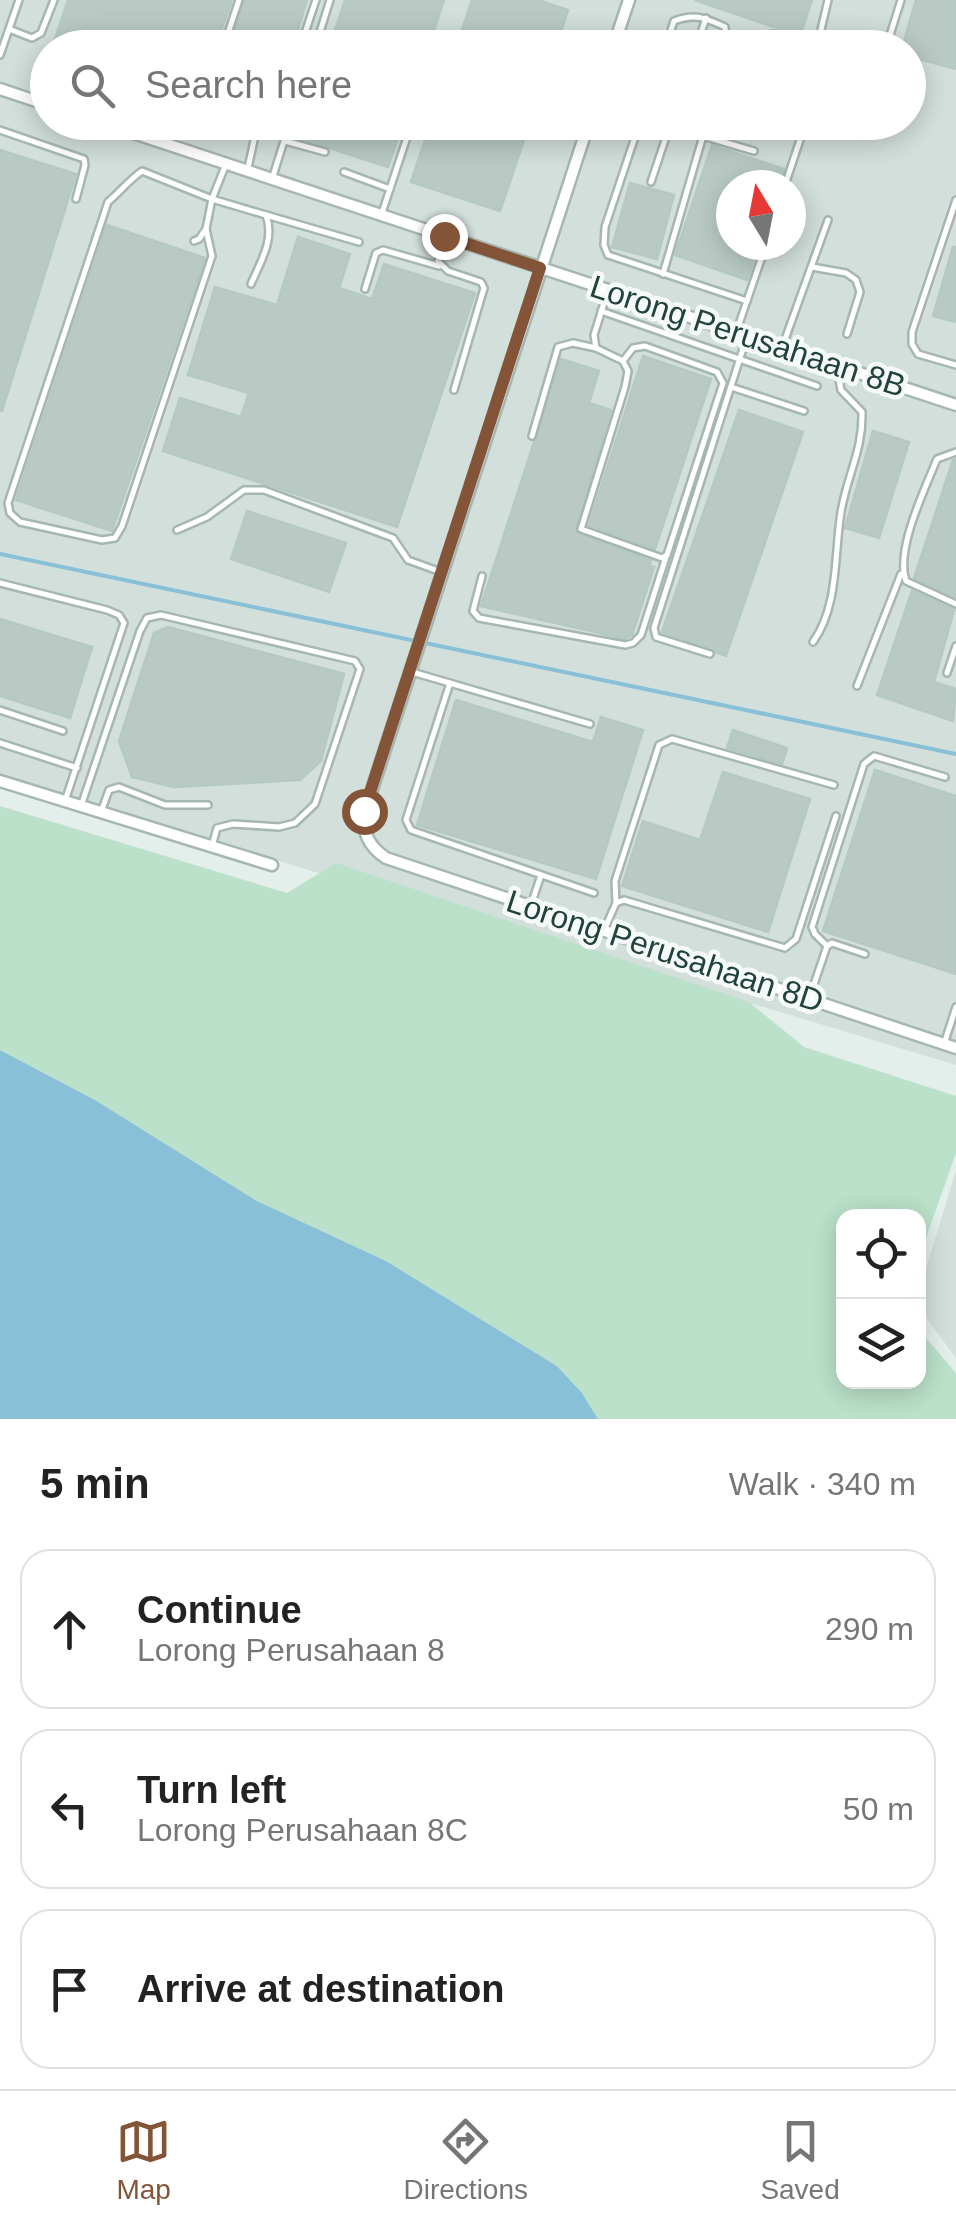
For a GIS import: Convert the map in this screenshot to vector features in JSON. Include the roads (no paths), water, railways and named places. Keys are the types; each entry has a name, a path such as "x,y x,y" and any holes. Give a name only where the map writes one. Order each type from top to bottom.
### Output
{"street":[{"path":"620,30 629,0"},
{"path":"0,89 30,99"},
{"name":"Lorong Perusahaan 8B","path":"154,140 956,405"},
{"path":"409,672 582,140"},
{"name":"Lorong Perusahaan 8D","path":"409,672 364,811 363,826 375,851 386,858 950,1046"},
{"path":"0,781 272,865"}],"lane":[{"path":"1,51 19,0"},
{"path":"43,30 54,0"},
{"path":"229,30 239,0"},
{"path":"306,30 316,0"},
{"path":"321,30 330,0"},
{"path":"820,30 828,0"},
{"path":"892,30 901,0"},
{"path":"671,30 674,21 689,15 706,18 725,30"},
{"path":"702,30 706,18"},
{"path":"9,29 30,37"},
{"path":"0,130 84,160 76,199"},
{"path":"247,171 254,140"},
{"path":"272,179 285,140 325,152"},
{"path":"382,216 406,140"},
{"path":"634,140 605,227 608,255 747,301"},
{"path":"651,182 665,140"},
{"path":"663,274 703,140"},
{"path":"717,140 754,151"},
{"path":"790,170 800,140"},
{"path":"194,240 200,240 206,229 212,199 226,164"},
{"path":"206,229 212,256 115,538 102,540 20,522 10,514 8,503 108,202 142,172 212,199 359,242"},
{"path":"344,172 390,189"},
{"path":"956,200 912,332 912,344 918,354 956,365"},
{"path":"251,284 268,242 271,228 266,215"},
{"path":"782,348 828,220"},
{"path":"442,267 438,261 444,236"},
{"path":"365,288 376,253 384,250 481,282 484,288 454,390"},
{"path":"710,654 656,637 654,628 740,359 747,301 761,260"},
{"path":"812,266 846,273 856,280 860,292 848,334"},
{"path":"596,348 594,335 608,290"},
{"path":"602,312 817,386"},
{"path":"532,436 558,348 573,343 596,348 623,361 628,371 625,387 580,529 655,558 667,554"},
{"path":"482,576 473,611 478,618 625,646 641,635 723,383 717,372 646,346 633,348 623,361"},
{"path":"813,642 825,626 841,510 863,438 862,412 841,390 836,366"},
{"path":"731,387 804,412"},
{"path":"857,686 902,571 913,520 937,459 956,452"},
{"path":"178,530 208,517 244,490 264,490 397,540 408,560 441,572"},
{"path":"902,571 906,581 956,604"},
{"path":"0,584 107,610 124,622 65,801"},
{"path":"82,806 140,631 148,618 161,615 355,661 360,669 315,804 295,823 279,827 234,824 216,828 212,846"},
{"path":"947,673 956,646"},
{"path":"409,672 590,724"},
{"path":"450,683 406,820 411,830 594,893"},
{"path":"0,710 63,731"},
{"path":"603,930 616,902 615,881 659,746 672,739 834,785"},
{"path":"0,743 77,768"},
{"path":"826,946 812,928 864,764 874,756 946,777"},
{"path":"101,812 109,790 119,787 165,805 208,805"},
{"path":"616,902 624,900 785,948 796,938 836,816"},
{"path":"530,906 541,875"},
{"path":"810,999 826,946 832,943 864,954"},
{"path":"950,1046 956,1007"}],"water":[{"path":"0,1050 95,1100 257,1201 386,1261 557,1366 582,1393 598,1419 0,1419"}],"waterway":[{"path":"0,554 956,754"}]}
